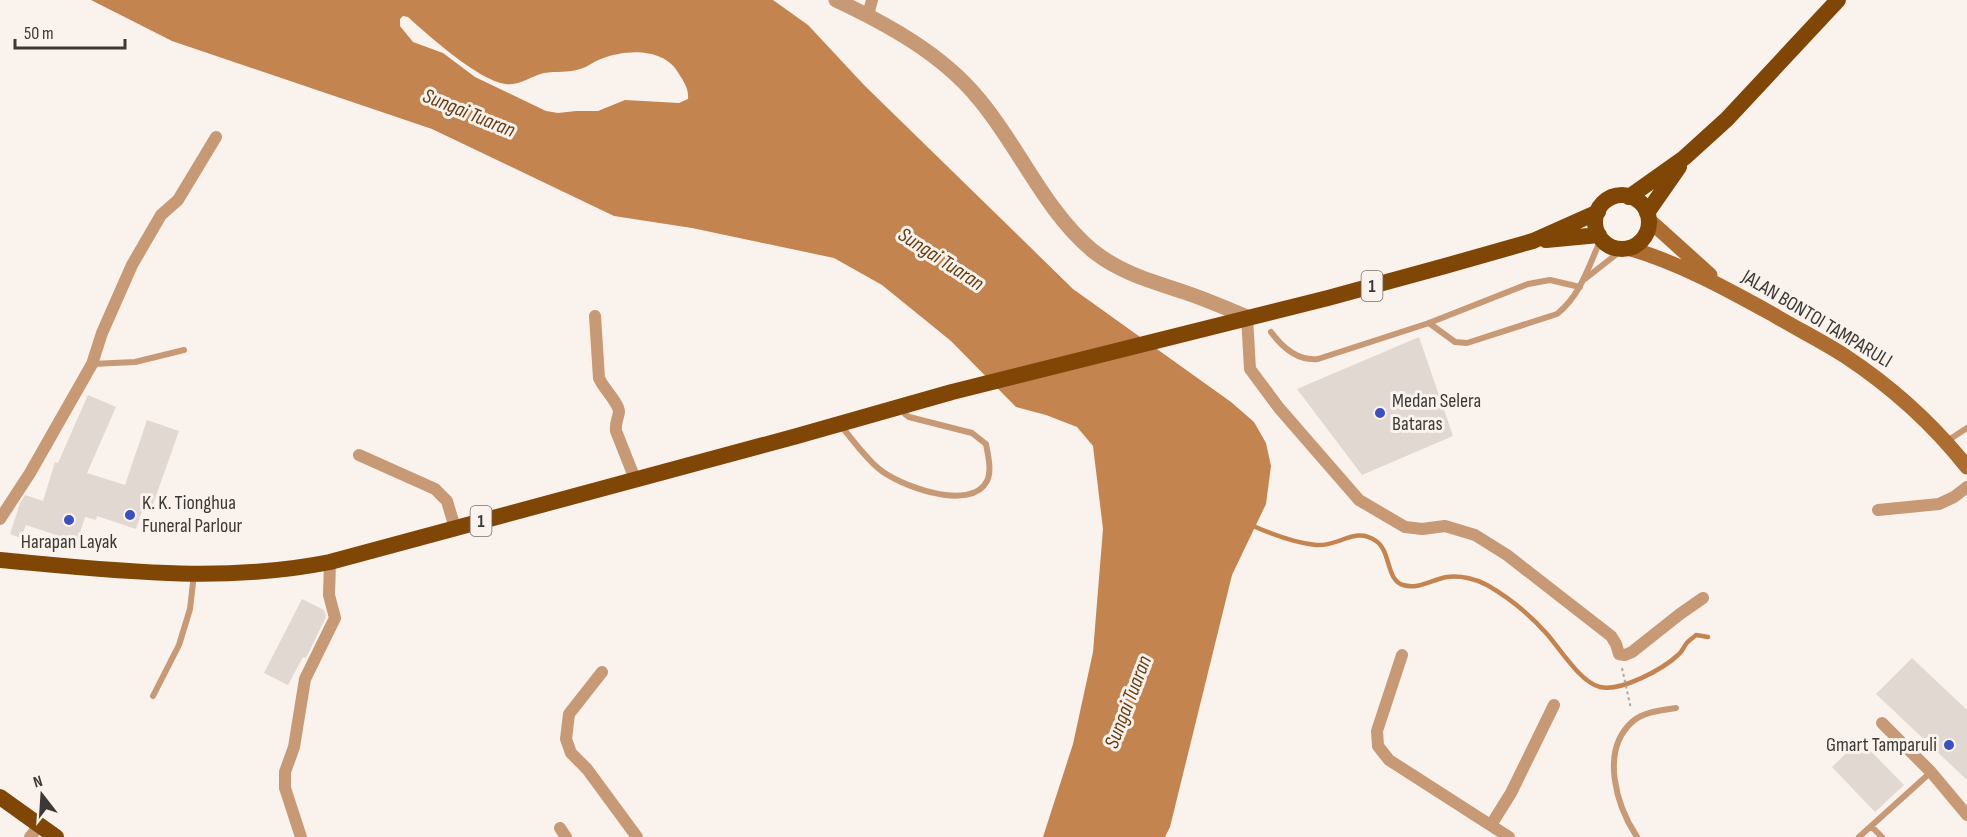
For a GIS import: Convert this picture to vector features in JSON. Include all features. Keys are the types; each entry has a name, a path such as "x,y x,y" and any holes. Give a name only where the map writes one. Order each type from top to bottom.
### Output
{"highway":[{"name":"1","path":"0,560 194,573 261,572 330,562 903,405 1375,286 1533,241 1598,212 1611,198 1629,197 1684,158 1727,119 1838,0"},
{"name":"1","path":"1533,241 1600,237 1607,244 1625,249 1642,240 1648,231 1648,216 1684,158"},
{"path":"1629,197 1640,203 1648,216"},
{"path":"1598,212 1596,228 1600,237"},
{"path":"0,797 34,831 56,837"}],"main road":[{"name":"JALAN BONTOI TAMPARULI","path":"1648,216 1721,285"},
{"name":"JALAN BONTOI TAMPARULI","path":"1625,249 1655,256 1721,285 1844,355 1910,404 1947,441 1967,466"}],"street":[{"path":"836,0 868,15 955,73 980,99 1049,202 1072,230 1093,250 1116,267 1138,278 1184,292 1248,317 1250,369 1279,408 1359,500 1405,527 1422,529 1445,526 1475,535 1507,555 1611,636 1619,654 1625,655 1632,652 1703,598"},
{"path":"868,15 872,0"},
{"path":"0,519 30,473 92,364 102,333 132,265 161,215 178,200 216,137"},
{"path":"595,316 599,378 619,411 615,423 616,431 635,479"},
{"path":"359,455 435,489 447,501 455,528"},
{"path":"1878,510 1939,504 1954,497 1967,487"},
{"path":"300,837 285,788 285,772 294,747 305,679 335,618 329,595 330,562"},
{"path":"1402,655 1377,731 1378,746 1389,760 1509,837"},
{"path":"602,672 569,714 566,739 571,753 587,769 637,837"},
{"path":"1491,825 1511,793 1554,705"},
{"path":"1882,723 1931,772 1967,815"}],"lane":[{"path":"1429,323 1455,342 1467,343 1557,314 1584,279 1600,237"},
{"path":"1584,279 1625,249"},
{"path":"1270,332 1279,343 1296,355 1309,360 1318,359 1429,323 1528,284 1550,280 1580,286"},
{"path":"92,364 135,362 184,350"},
{"path":"839,424 879,469 920,491 955,497 978,491 987,481 989,465 986,444 972,433 909,417 905,414 903,405"},
{"path":"1947,441 1967,428"},
{"path":"153,696 179,645 190,609 194,573"},
{"path":"1637,837 1622,804 1613,765 1617,741 1633,721 1654,711 1676,708"},
{"path":"1859,837 1931,772"},
{"path":"1871,826 1882,837"}],"path":[{"path":"1619,654 1633,721"}],"water":[{"name":"Sungai Tuaran","path":"91,0 773,0 808,25 865,86 1073,289 1231,402 1254,422 1266,443 1271,466 1266,504 1232,575 1170,827 1165,837 1043,837 1073,744 1093,652 1103,529 1093,446 1077,427 1016,407 951,341 882,285 834,258 692,228 614,216 432,129 172,41","holes":["403,16 408,17 468,66 494,81 510,84 544,73 576,70 621,53 644,53 664,59 673,65 686,86 688,99 679,103 625,100 598,111 558,113 546,111 475,77 443,53 413,42 400,26 400,19"]}],"building":[{"name":"Medan Selera Bataras","path":"1419,337 1453,436 1362,475 1297,389"},
{"path":"88,395 116,407 87,473 125,485 147,420 179,431 151,510 143,508 136,529 97,516 96,520 85,517 77,542 26,525 21,538 10,534 25,495 43,501 55,462 58,463"},
{"path":"302,599 324,610 326,617 306,658 303,657 288,685 264,673"},
{"name":"Gmart Tamparuli","path":"1912,658 1967,710 1967,780 1876,694"},
{"path":"1860,740 1904,785 1875,812 1832,767"}],"waterway":[{"path":"1251,525 1283,538 1316,545 1325,545 1354,536 1368,537 1381,546 1391,572 1403,585 1414,586 1452,577 1468,578 1483,583 1527,614 1547,634 1578,672 1600,687 1619,686 1652,673 1671,661 1696,635 1708,637"}],"place":[{"name":"Medan Selera Bataras","path":"1380,413"},
{"name":"K. K. Tionghua Funeral Parlour","path":"130,515"},
{"name":"Harapan Layak","path":"69,520"},
{"name":"Gmart Tamparuli","path":"1949,745"}]}
